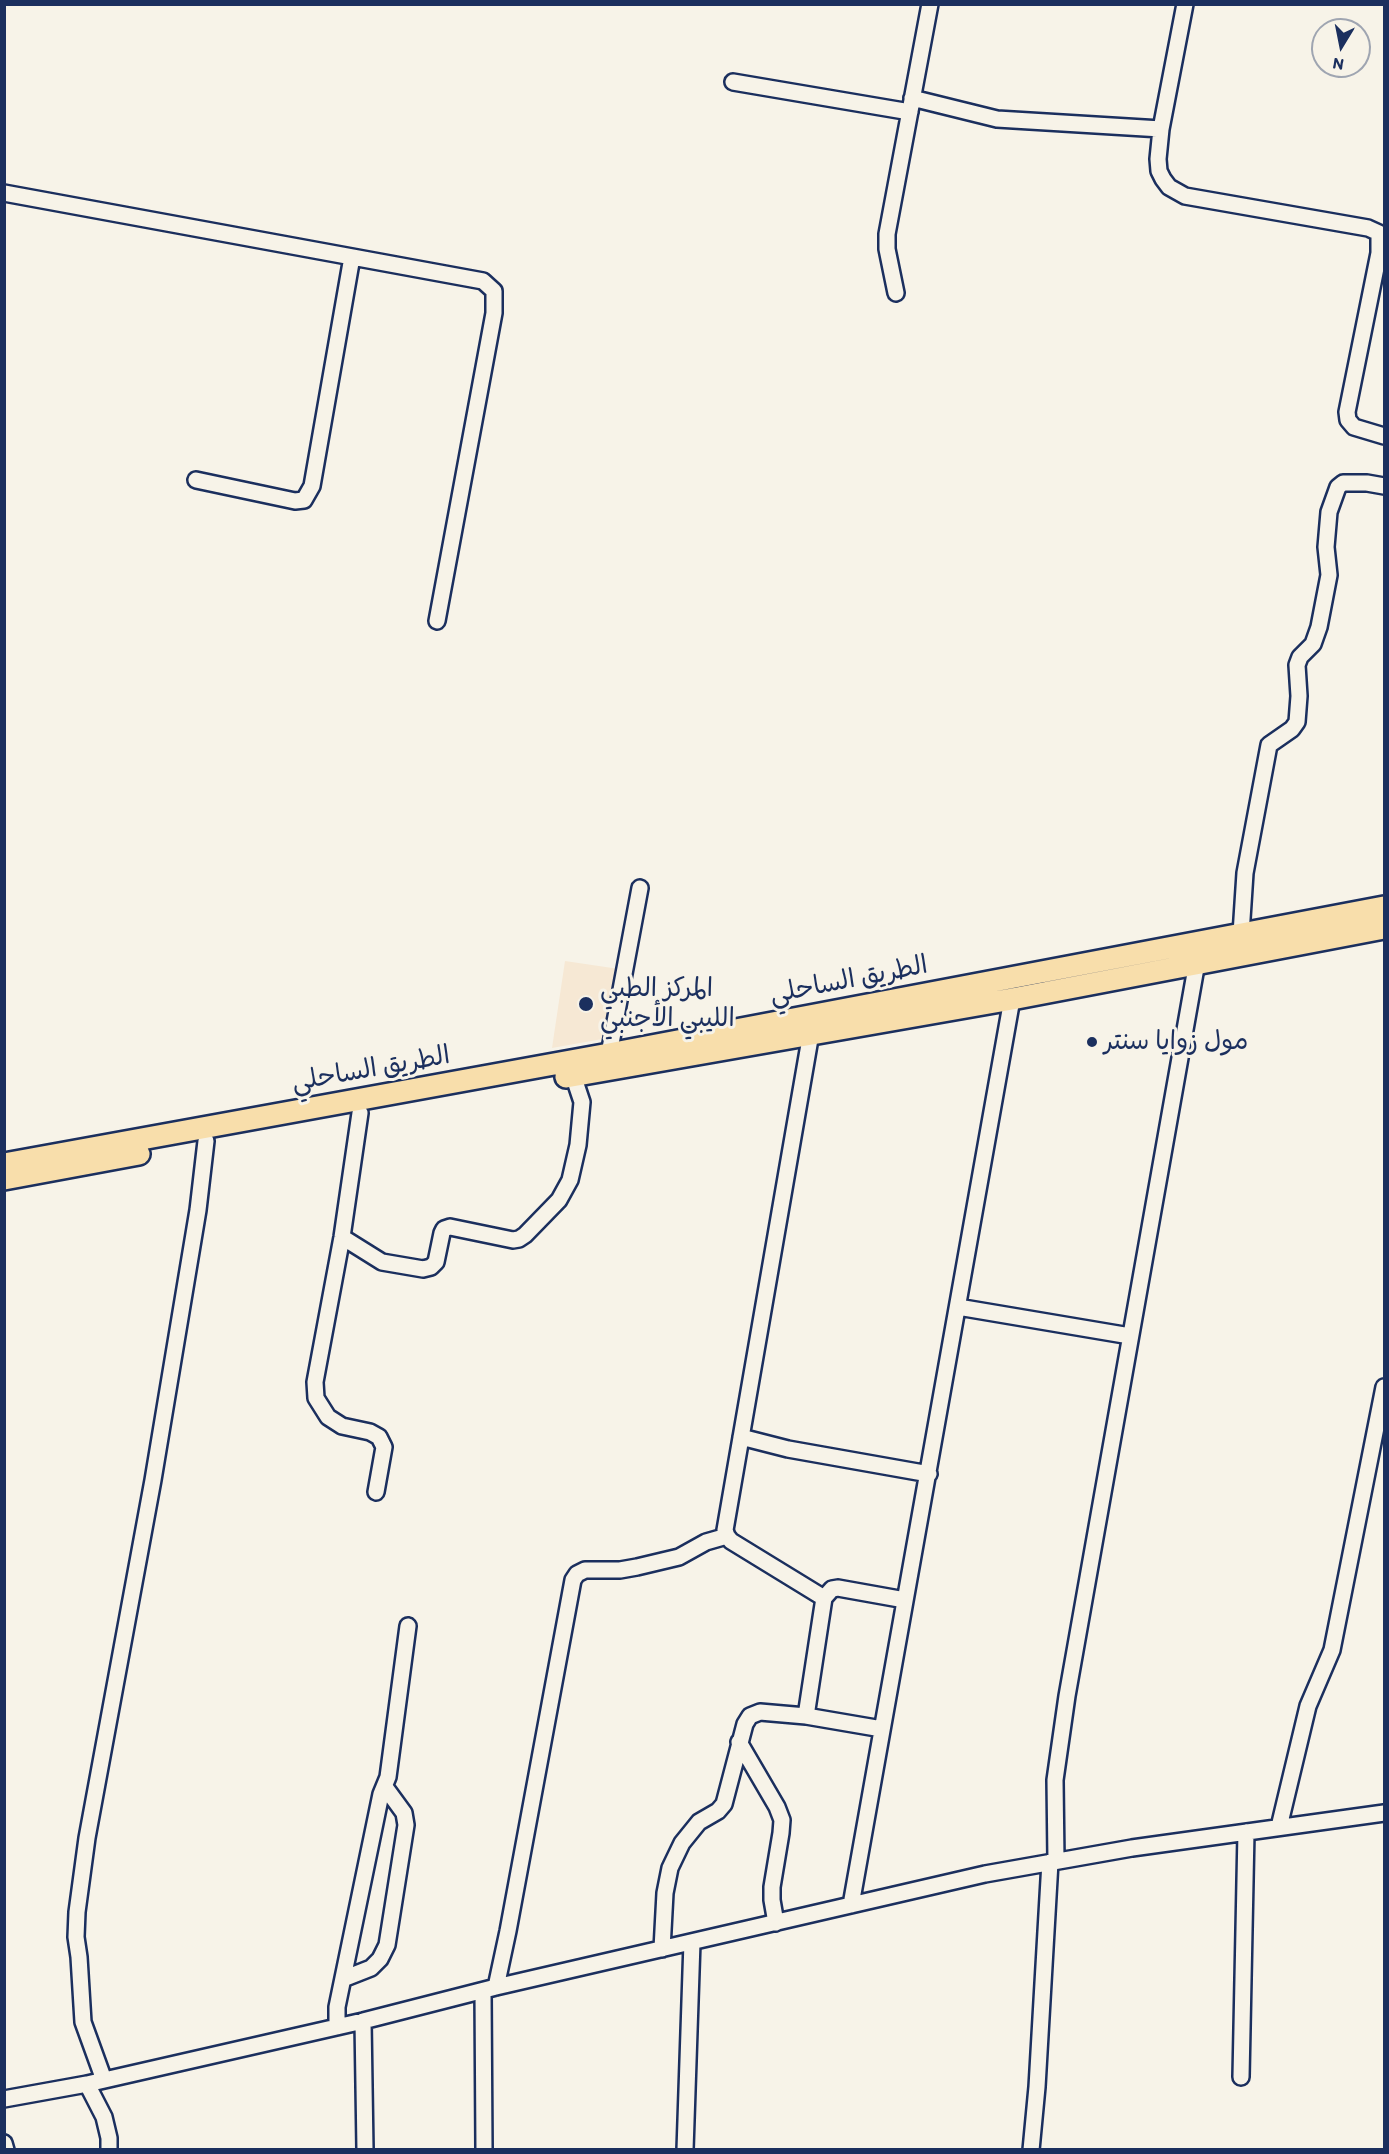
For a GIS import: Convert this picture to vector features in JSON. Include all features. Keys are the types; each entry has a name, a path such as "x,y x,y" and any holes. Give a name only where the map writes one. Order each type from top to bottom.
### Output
{"highway":[{"name":"الطريق الساحلي","path":"4,1164 609,1054 1384,907"},
{"name":"الطريق الساحلي","path":"4,1179 360,1113 1012,999 1384,928"}],"street":[{"path":"896,293 887,249 887,234 930,4"},
{"path":"1185,4 1161,129 1159,171 1169,187 1185,196 1231,206 1368,228 1379,233 1379,253 1347,412 1348,420 1354,427 1384,436"},
{"path":"733,82 911,105 997,119 1161,129"},
{"path":"4,193 483,281 494,291 494,313 437,621"},
{"path":"196,480 295,501 304,500 312,486 352,257"},
{"path":"1241,934 1245,873 1269,745 1292,729 1297,722 1299,696 1297,665 1300,657 1313,644 1319,627 1329,575 1326,548 1329,512 1338,487 1343,483 1384,486"},
{"path":"609,1054 640,888"},
{"path":"1031,2150 1053,1862 1055,1780 1065,1706 1197,962"},
{"path":"851,1905 1012,999"},
{"path":"811,1033 725,1530 731,1541 824,1598"},
{"path":"342,1237 382,1262 423,1269 431,1267 436,1262 442,1233 444,1229 450,1227 513,1239 519,1239 525,1235 559,1200 570,1180 578,1145 582,1102 573,1075"},
{"path":"360,1113 342,1237 315,1382 316,1398 328,1417 342,1426 370,1432 379,1437 384,1447 376,1492"},
{"path":"104,2080 83,2022 76,1937 77,1912 87,1838 153,1480 196,1222 206,1141"},
{"path":"958,1307 1130,1335"},
{"path":"1279,1827 1308,1706 1332,1650 1384,1387"},
{"path":"741,1437 788,1449 929,1474"},
{"path":"484,2150 489,1989 510,1919 573,1580 577,1574 585,1570 620,1570 679,1557 706,1542 727,1536"},
{"path":"806,1716 824,1598 832,1589 838,1588 905,1600"},
{"path":"337,2027 337,2007 381,1794 388,1777 408,1626"},
{"path":"662,1949 665,1893 670,1868 682,1843 699,1822 718,1811 724,1804 739,1742 750,1716 760,1712 806,1716 882,1729"},
{"path":"739,1742 777,1807 782,1820 772,1887 776,1923"},
{"path":"343,1978 371,1968 381,1959 387,1945 406,1826 404,1813 385,1786"},
{"path":"4,2099 87,2084 337,2027 489,1989 985,1875 1246,1832 1384,1813"},
{"path":"1241,2076 1246,1832"},
{"path":"685,2150 692,1942"},
{"path":"363,2021 365,2150"},
{"path":"87,2084 104,2117 110,2150"},
{"path":"4,2143 6,2150"}],"shaded area":[{"name":"المركز الطبي الليبي الأجنبي","path":"565,961 619,969 608,1038 552,1048"}],"place":[{"name":"المركز الطبي الليبي الأجنبي","path":"586,1004"},
{"name":"مول زوايا سنتر","path":"1092,1042"}]}
